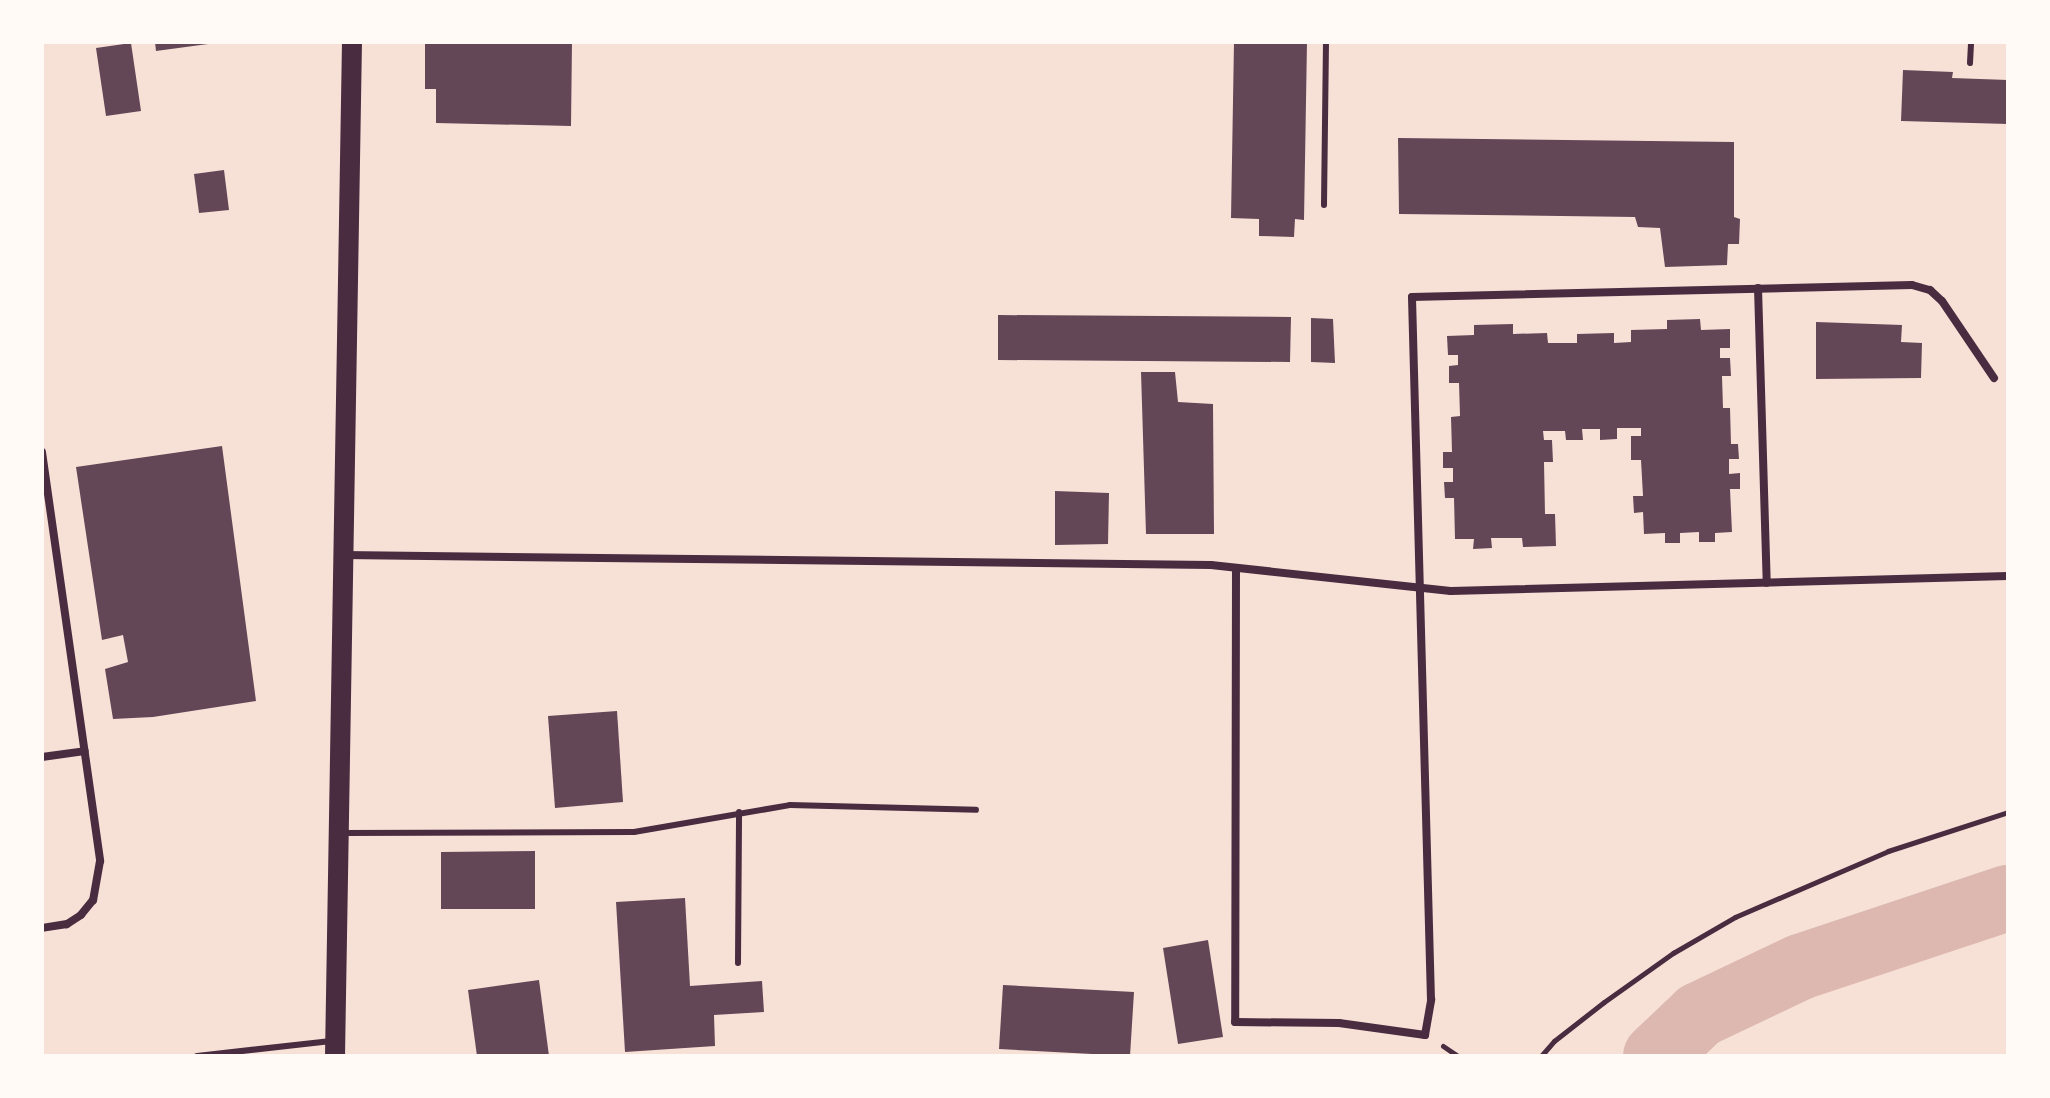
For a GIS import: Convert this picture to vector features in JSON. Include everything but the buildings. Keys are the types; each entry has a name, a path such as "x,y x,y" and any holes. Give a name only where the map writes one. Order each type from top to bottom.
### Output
{"main road":[{"path":"335,1048 352,42"}],"street":[{"path":"1236,568 1235,1022 1339,1023 1390,1027 1425,1035 1431,1000 1412,297 1912,285 1930,290 1942,301 1994,378"},
{"path":"1758,288 1767,583"},
{"path":"42,452 100,861 99,881 93,900 81,915 67,924 42,928"},
{"path":"343,555 1236,568 1451,591 2008,576"},
{"path":"42,757 85,751"}],"lane":[{"path":"1324,205 1326,42"},
{"path":"1970,63 1971,42"},
{"path":"338,833 634,832 790,805 976,810"},
{"path":"738,963 739,812"},
{"path":"197,1056 335,1048"}],"path":[{"path":"1541,1056 1554,1041 1673,953 1735,917 1888,851 2008,812"}],"waterway":[{"path":"1656,1056 1699,1015 1800,967 2008,898"}]}
